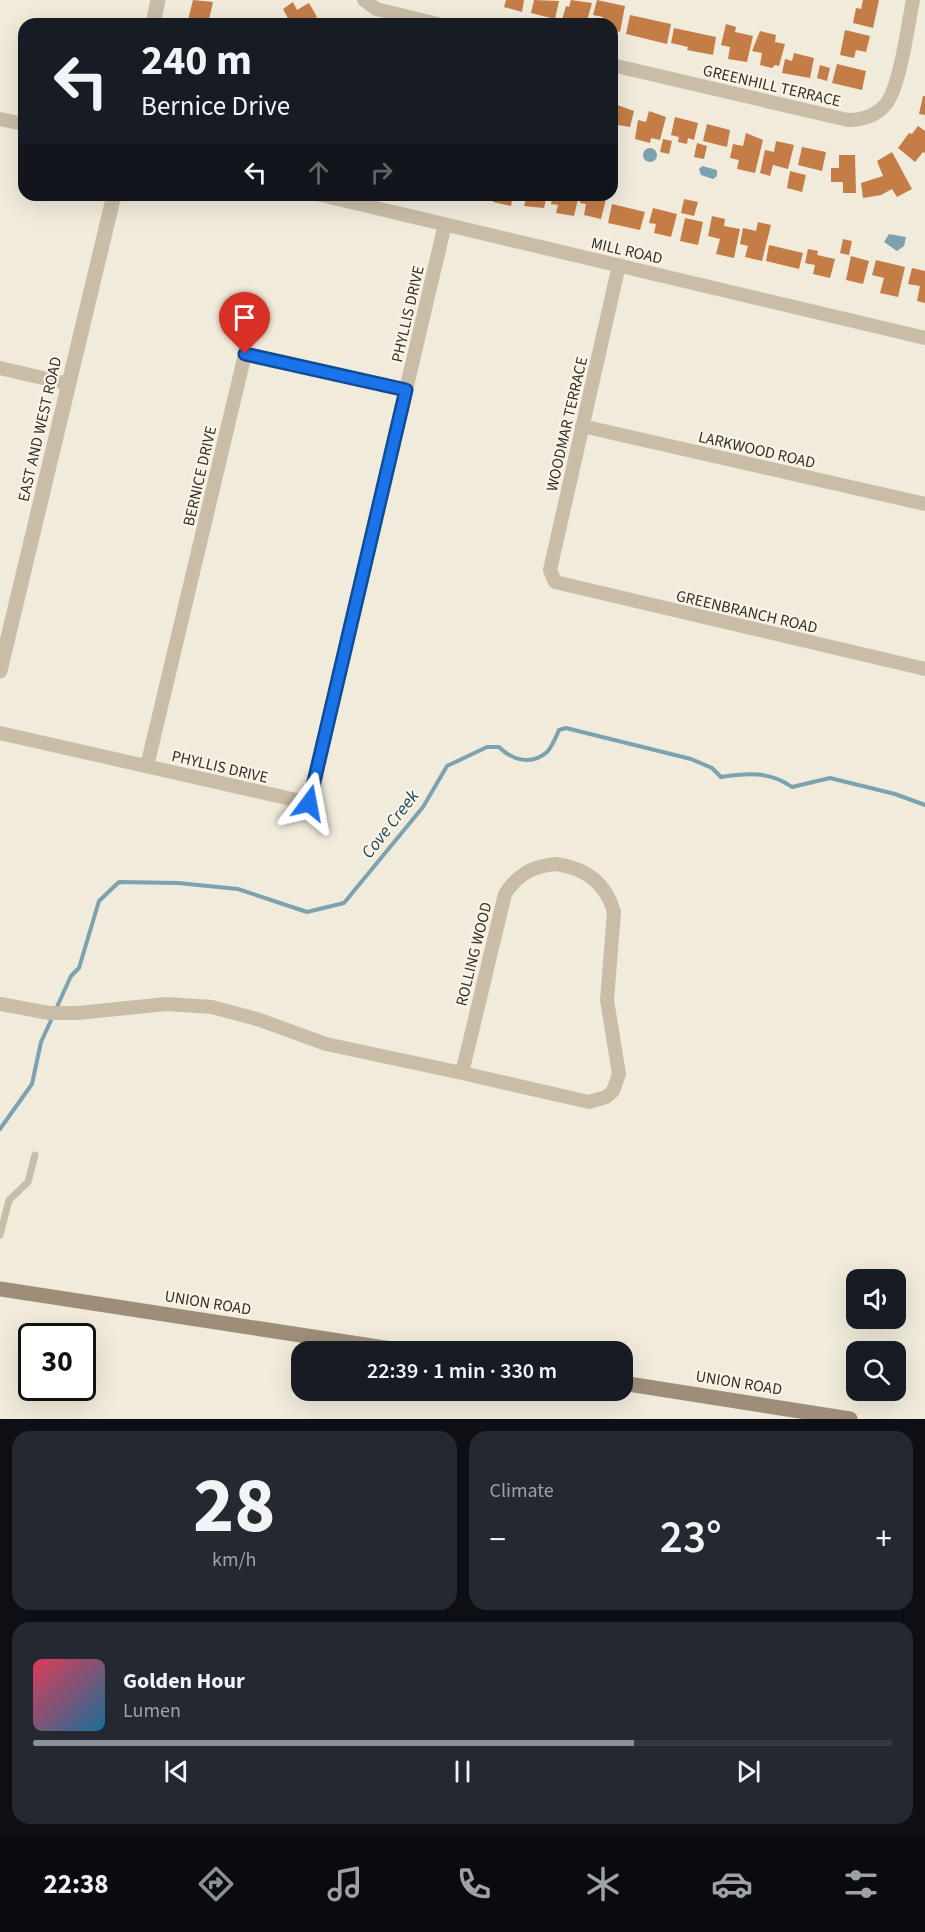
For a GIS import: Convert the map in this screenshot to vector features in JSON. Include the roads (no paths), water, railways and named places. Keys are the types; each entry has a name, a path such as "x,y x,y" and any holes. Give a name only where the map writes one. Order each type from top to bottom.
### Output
{"main road":[{"name":"UNION ROAD","path":"0,1289 339,1341"},
{"name":"UNION ROAD","path":"633,1385 850,1419"}],"street":[{"path":"154,18 158,0"},
{"path":"364,0 376,9 413,18"},
{"name":"GREENHILL TERRACE","path":"618,66 848,120 858,120 879,111 892,93 913,0"},
{"path":"0,119 18,123"},
{"name":"EAST AND WEST ROAD","path":"0,671 113,201"},
{"name":"MILL ROAD","path":"347,201 925,338"},
{"name":"PHYLLIS DRIVE","path":"0,733 309,803 445,224"},
{"name":"WOODMAR TERRACE","path":"561,585 555,582 550,570 619,265"},
{"name":"BERNICE DRIVE","path":"147,766 245,354 406,390"},
{"path":"0,368 69,384"},
{"name":"LARKWOOD ROAD","path":"582,426 925,504"},
{"name":"GREENBRANCH ROAD","path":"561,585 925,669"},
{"name":"ROLLING WOOD","path":"0,1004 49,1012 78,1013 166,1004 212,1007 257,1018 326,1044 589,1102 606,1097 617,1084 619,1067 607,1000 614,912 604,889 580,870 556,864 542,865 520,876 505,894 462,1073"}],"lane":[{"path":"0,1235 9,1200 28,1182 35,1155"}],"water":[{"path":"650,148 655,150 657,155 655,160 650,162 645,160 643,155 645,150"},
{"path":"702,166 717,170 717,176 713,179 701,175 699,169"},
{"path":"889,234 906,237 904,246 897,251 884,242"}],"waterway":[{"name":"Cove Creek","path":"56,1009 71,976 79,968 99,901 119,882 178,883 238,889 307,912 344,903 423,807 447,766 487,747 499,747 504,752 522,760 535,759 547,752 559,730 566,728 691,759 712,768 721,777 758,774 775,778 792,787 830,778 895,794 925,805"},
{"name":"Cove Creek","path":"0,1129 32,1084 41,1042 53,1016"}]}
